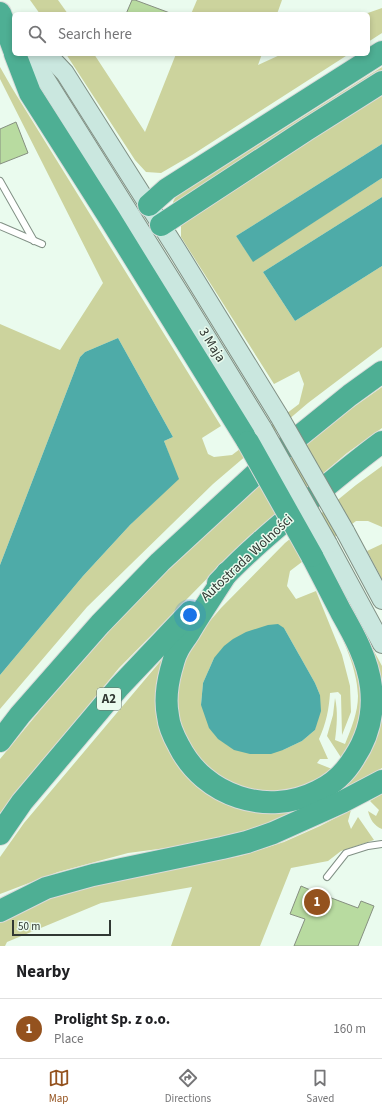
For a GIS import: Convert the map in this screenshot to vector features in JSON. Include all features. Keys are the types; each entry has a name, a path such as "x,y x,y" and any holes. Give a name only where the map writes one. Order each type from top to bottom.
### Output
{"highway":[{"path":"0,13 12,45"},
{"path":"149,205 167,188 382,52"},
{"path":"16,56 30,93 113,223 256,436 320,550 349,626 365,661 372,687 372,708 365,739 360,750 346,771 326,787 309,796 293,801 269,803 236,797 224,792 194,770 183,754 171,728 168,716 167,691 177,652 227,573"},
{"path":"161,225 382,82"},
{"path":"0,741 20,715 100,624 160,562 277,454 350,395 382,366"},
{"path":"350,395 382,372"},
{"name":"Autostrada Wolności","path":"0,834 22,802 119,687 227,573 279,525 354,463 382,442"},
{"path":"0,911 46,888 87,876 248,842 273,833 342,802 382,781"}],"main road":[{"path":"0,2 12,15"},
{"path":"0,6 12,25"},
{"name":"3 Maja","path":"31,56 138,227 256,436"},
{"name":"3 Maja","path":"49,56 65,73 149,205 279,416 345,531 382,600"},
{"path":"138,227 149,205"},
{"path":"138,227 161,225"},
{"path":"320,550 382,644"}],"lane":[{"path":"0,181 34,241"},
{"path":"0,226 42,244"},
{"path":"327,877 346,852 382,844"}],"green space":[{"path":"30,0 58,0 67,12 39,12"},
{"path":"197,0 282,0 278,12 192,12"},
{"path":"382,8 382,33 370,41 370,12"},
{"path":"67,56 95,56 145,132 175,56 261,56 258,65 278,56 346,56 192,155 161,173 146,172 135,160"},
{"path":"0,67 221,426 202,438 208,454 214,457 232,455 299,404 304,384 299,371 274,384 181,237 181,219 382,92 382,144 236,236 253,261 382,178 382,197 263,272 295,321 382,266 382,347 308,403 213,484 87,607 0,709 0,675 83,576 130,525 178,479 164,441 173,437 118,338 85,352 80,357 0,565 0,324 60,350 103,283 0,79"},
{"path":"382,67 382,74 174,205 173,202 175,198 184,191"},
{"path":"382,387 382,428 347,453 247,538 119,668 0,813 0,759 75,668 162,573 243,495 338,418"},
{"path":"382,466 382,527 368,521 356,521 290,571 287,586 296,599 316,591 342,655 350,686 351,712 342,735 341,695 338,692 330,693 327,716 319,739 328,759 320,759 317,763 332,769 318,779 297,788 277,793 245,791 206,769 182,731 177,711 176,689 186,658 203,629 221,608 285,543 356,485","holes":["284,628 315,683 320,695 315,730 302,741 283,750 201,705 203,683 214,658"]},
{"path":"382,544 382,579 367,551"},
{"path":"327,606 355,653 364,694 359,730 342,759 327,736 333,715 335,698 337,719 335,740 345,744 357,708 357,684 355,672 347,650"},
{"path":"368,640 382,666 382,768 335,794 291,815 258,827 197,844 128,853 58,872 0,894 0,857 24,823 164,657 161,727 258,810 363,758"},
{"path":"382,794 382,829 373,822 368,811 376,816 379,810 370,801"},
{"path":"351,810 348,821 351,829 358,817 374,840 341,851 328,861 291,868 260,946 171,946 192,887 101,903 7,942 5,946 0,946 0,921 52,897 128,877 240,856 284,842"}],"water":[{"path":"382,144 382,178 253,262 236,236"},
{"path":"382,197 382,266 295,321 263,272"},
{"path":"118,338 173,437 164,441 179,479 130,525 83,576 0,675 0,565 80,357 85,352"},
{"path":"278,624 284,628 315,683 320,695 321,711 315,730 302,741 271,754 250,754 234,750 218,739 209,728 201,705 203,683 214,658 224,646 246,632 268,625"}],"building":[{"path":"132,0 135,0 167,12 127,12"},
{"path":"16,122 28,153 0,164 0,129"},
{"path":"301,886 315,892 321,891 327,894 326,896 358,908 361,901 374,906 358,946 294,946 305,919 290,914"}],"place":[{"name":"Prolight Sp. z o.o.","path":"317,902"}]}
